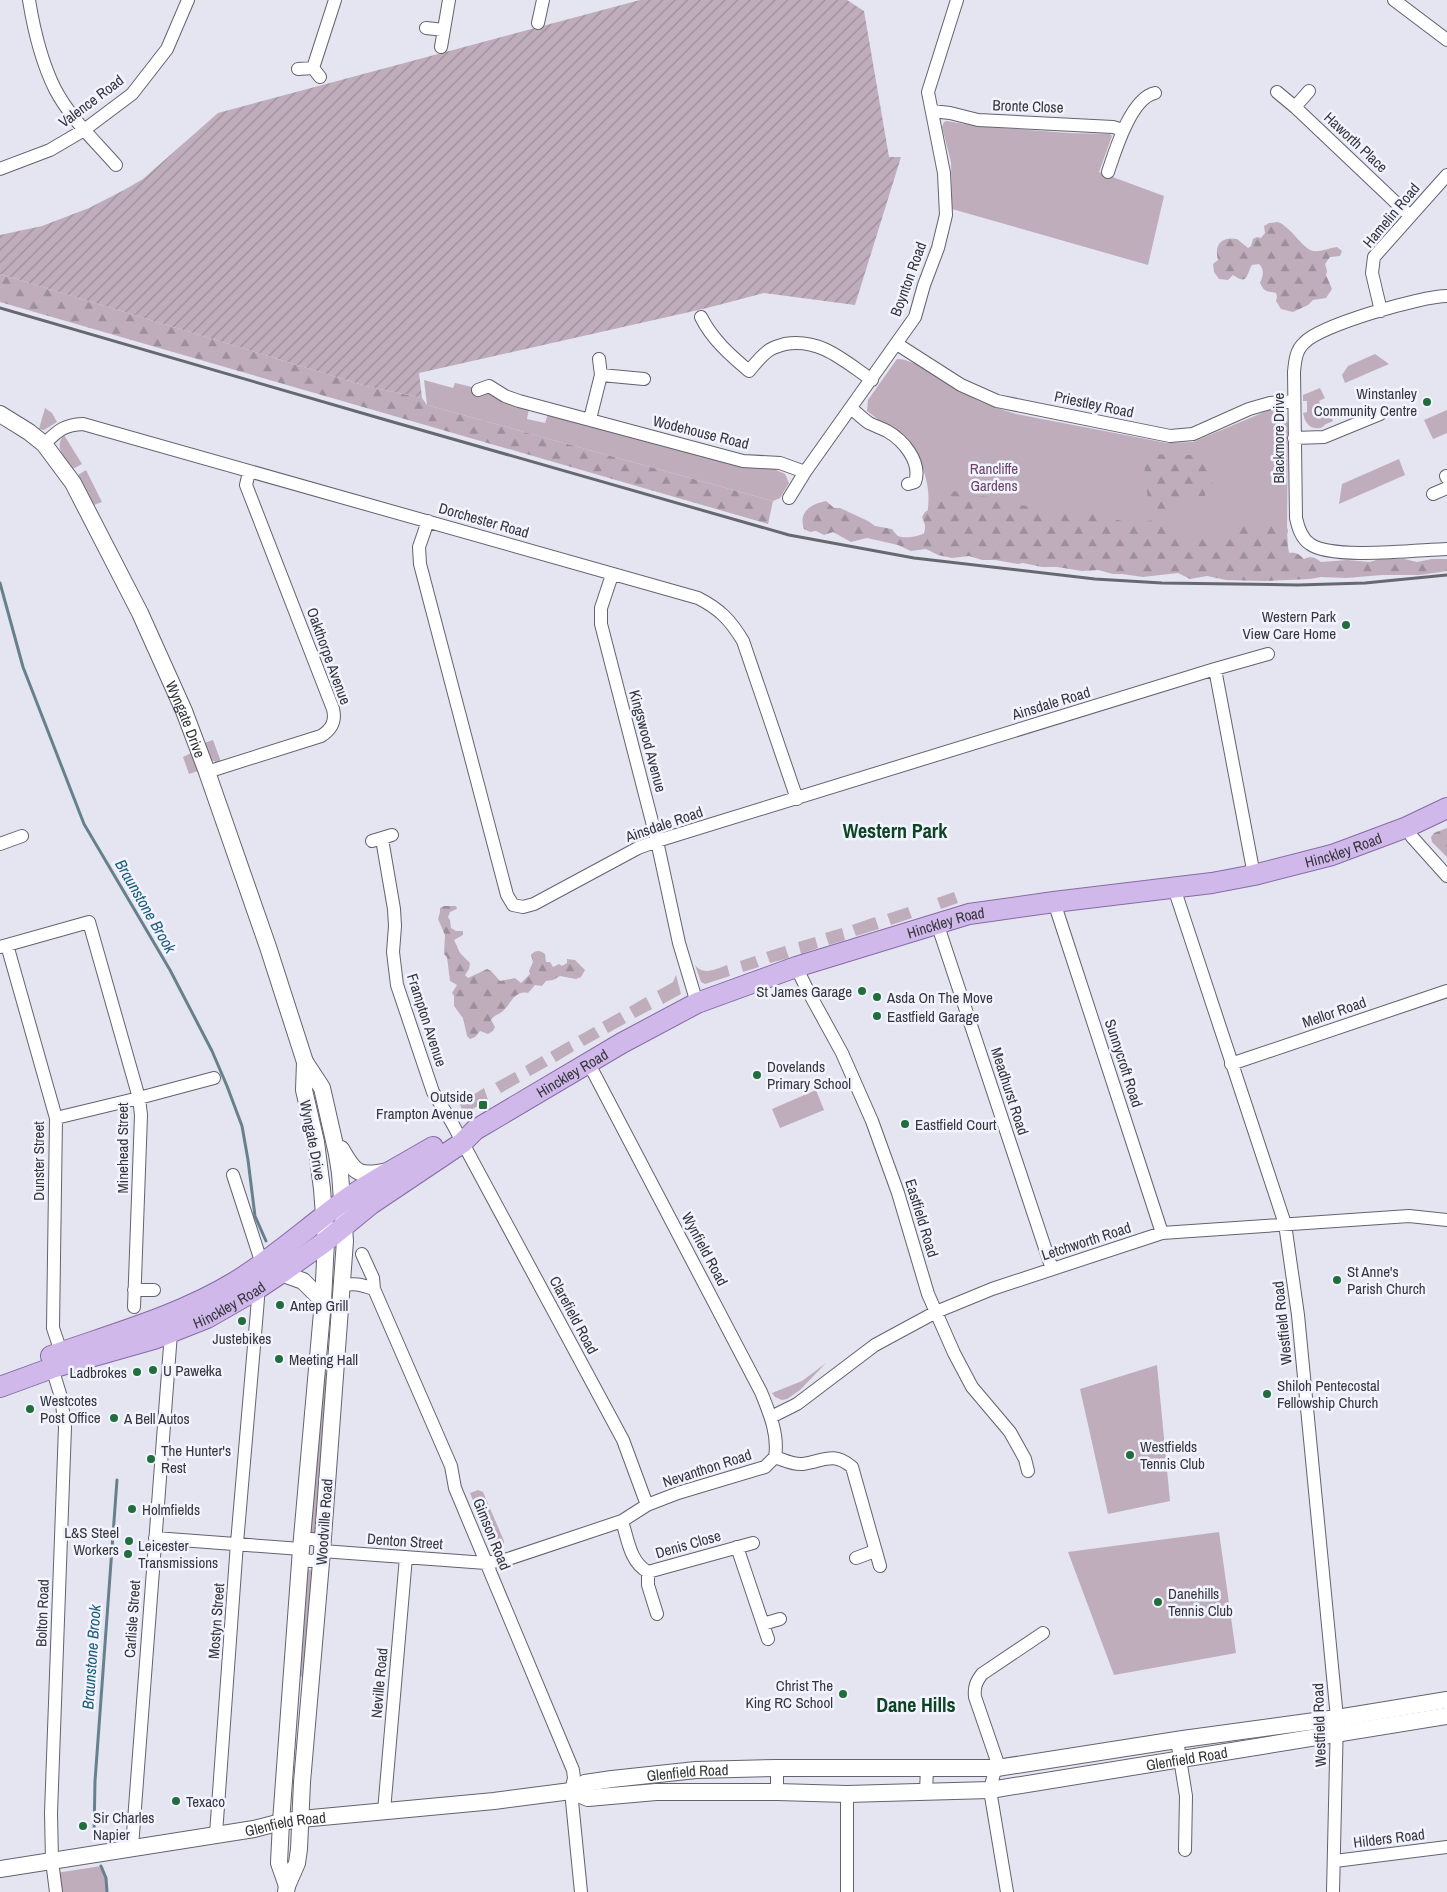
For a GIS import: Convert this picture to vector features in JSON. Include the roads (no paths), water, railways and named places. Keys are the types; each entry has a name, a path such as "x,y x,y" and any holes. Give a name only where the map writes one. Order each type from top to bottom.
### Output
{"main road":[{"name":"Hinckley Road","path":"0,1374 171,1333 206,1318 254,1291 281,1273 326,1241 344,1224 376,1200 465,1136 588,1062 697,1003 796,967 969,914 1174,888 1254,875 1332,855 1407,827 1447,808"},
{"name":"Hinckley Road","path":"0,1387 57,1360 201,1300 262,1264 343,1201 394,1170 465,1136"}],"street":[{"path":"29,0 34,32 44,63 56,90 84,130 116,165"},
{"name":"Valence Road","path":"0,169 50,150 84,130 132,94 167,49 188,0"},
{"path":"298,69 316,72 335,0"},
{"path":"441,47 449,0"},
{"path":"538,23 543,0"},
{"name":"Boynton Road","path":"788,498 872,380 914,317 938,248 946,215 944,173 928,92 958,0"},
{"path":"1394,0 1447,40"},
{"path":"426,28 444,30"},
{"name":"Haworth Place","path":"1277,92 1410,216"},
{"path":"1295,107 1309,92"},
{"path":"1108,172 1123,130 1132,113 1148,94 1155,93"},
{"name":"Bronte Close","path":"932,111 940,111 978,120 1113,127 1123,130"},
{"name":"Hamelin Road","path":"1381,310 1372,273 1374,257 1446,178"},
{"name":"Blackmore Drive","path":"1447,296 1419,300 1381,310 1313,335 1302,344 1295,362 1294,401 1296,518 1302,535 1308,543 1317,548 1339,553 1447,549"},
{"path":"701,325 745,376 769,350 777,346 798,342 816,345 832,352 872,380"},
{"name":"Priestley Road","path":"896,344 961,385 997,401 1170,436 1193,434 1249,409 1270,403 1294,401"},
{"path":"590,419 601,375 599,359"},
{"path":"601,375 644,379"},
{"name":"Wodehouse Road","path":"486,383 505,396 519,401 743,461 780,463 805,472"},
{"path":"851,408 870,423 900,440 910,453 916,466 918,475 915,485"},
{"name":"Wyngate Drive","path":"0,414 44,444 73,483 140,613 184,711 268,947 305,1062 322,1088 338,1154 344,1224"},
{"path":"1294,438 1324,437 1380,414"},
{"name":"Dorchester Road","path":"44,444 62,428 83,424 698,598 714,606 733,624 743,641 797,799"},
{"name":"Oakthorpe Avenue","path":"207,772 321,736 334,723 333,709 246,485 249,472"},
{"path":"1433,494 1447,481"},
{"name":"Ainsdale Road","path":"428,521 419,547 420,564 510,902 517,907 534,904 638,848 657,841 1268,654"},
{"name":"Kingswood Avenue","path":"612,575 601,608 600,618 657,841 679,943 697,1003"},
{"path":"1215,669 1254,875"},
{"path":"1407,827 1412,837 1447,876"},
{"path":"0,844 22,836"},
{"name":"Frampton Avenue","path":"382,838 394,909 393,952 397,984 433,1092 451,1121 465,1136"},
{"name":"Westfield Road","path":"1174,888 1284,1224 1298,1315 1337,1726 1333,1892"},
{"name":"Sunnycroft Road","path":"1054,902 1162,1233"},
{"name":"Minehead Street","path":"3,946 89,922 139,1098 141,1115 134,1307"},
{"name":"Meadhurst Road","path":"937,923 1052,1269"},
{"name":"Dunster Street","path":"3,946 56,1118 52,1328 57,1360"},
{"name":"Eastfield Road","path":"796,967 842,1053 872,1121 886,1157 928,1294 936,1312 972,1386 1010,1432 1025,1459 1028,1471"},
{"name":"Mellor Road","path":"1232,1064 1447,991"},
{"name":"Wyngate Drive","path":"305,1062 304,1090 316,1142 324,1217"},
{"name":"Wynfield Road","path":"588,1062 762,1392 771,1417 777,1447 775,1457"},
{"path":"56,1118 214,1078"},
{"path":"333,1136 351,1167 356,1172 372,1174 394,1170"},
{"name":"Clarefield Road","path":"465,1136 623,1440 647,1506"},
{"path":"233,1176 262,1264"},
{"name":"Letchworth Road","path":"771,1417 797,1404 875,1346 936,1312 992,1289 1162,1233 1410,1216 1447,1220"},
{"name":"Woodville Road","path":"287,1889 279,1863 281,1822 301,1548 323,1300 326,1241 324,1217"},
{"name":"Woodville Road","path":"287,1889 297,1863 301,1819 322,1551 344,1224"},
{"name":"Gimson Road","path":"362,1254 373,1278 374,1289 451,1466 455,1488 573,1770 574,1778 571,1791 581,1892"},
{"path":"281,1273 303,1281 323,1300"},
{"path":"341,1286 359,1284 374,1289"},
{"path":"134,1290 154,1290"},
{"name":"Mostyn Street","path":"216,1834 237,1543 258,1311 258,1298 254,1291"},
{"name":"Carlisle Street","path":"132,1848 171,1333"},
{"name":"Bolton Road","path":"56,1892 52,1861 51,1812 65,1427 57,1360"},
{"name":"Nevanthon Road","path":"486,1562 505,1560 622,1521 647,1506 678,1493 765,1467 775,1457 790,1463 802,1464 829,1457 844,1459 852,1467 880,1566"},
{"name":"Denis Close","path":"622,1521 634,1559 648,1572 753,1543"},
{"name":"Denton Street","path":"154,1538 301,1548 302,1555 310,1561 319,1557 322,1551 486,1562"},
{"name":"Denis Close","path":"737,1547 768,1639"},
{"path":"856,1558 876,1552"},
{"name":"Neville Road","path":"384,1811 406,1557"},
{"name":"Denis Close","path":"648,1572 648,1585 659,1607"},
{"path":"762,1624 780,1619"},
{"path":"1007,1892 990,1790 997,1768 997,1761 975,1697 974,1688 976,1681 982,1674 1043,1633"},
{"path":"291,1683 310,1685"},
{"name":"Glenfield Road","path":"571,1791 588,1798 656,1792 847,1794 990,1790 1181,1760 1447,1700"},
{"name":"Glenfield Road","path":"0,1868 254,1829 301,1819 494,1801 571,1791 585,1783 696,1770 997,1768 1177,1740 1447,1716"},
{"path":"1177,1740 1186,1796 1185,1850"},
{"path":"777,1768 777,1792"},
{"path":"926,1792 927,1768"},
{"path":"847,1794 847,1892"},
{"name":"Hilders Road","path":"1335,1861 1447,1847"}],"waterway":[{"name":"Braunstone Brook","path":"0,583 23,667 84,824 170,970 212,1051 227,1086 242,1126 255,1216 266,1241"},
{"name":"Braunstone Brook","path":"94,1836 95,1781 117,1480"},
{"name":"Braunstone Brook","path":"101,1866 106,1878 107,1892"}],"railway":[{"path":"0,308 789,535 914,558 1095,579 1162,583 1298,585 1365,583 1447,575"}],"place":[{"name":"Winstanley Community Centre","path":"1427,402"},
{"name":"Western Park View Care Home","path":"1346,625"},
{"name":"St James Garage","path":"862,991"},
{"name":"Asda On The Move","path":"877,997"},
{"name":"Eastfield Garage","path":"877,1016"},
{"name":"Dovelands Primary School","path":"757,1075"},
{"name":"Outside Frampton Avenue","path":"483,1105"},
{"name":"Eastfield Court","path":"905,1124"},
{"name":"St Anne's Parish Church","path":"1337,1280"},
{"name":"Antep Grill","path":"280,1305"},
{"name":"Justebikes","path":"242,1321"},
{"name":"Meeting Hall","path":"279,1359"},
{"name":"U Pawełka","path":"153,1370"},
{"name":"Ladbrokes","path":"137,1372"},
{"name":"Shiloh Pentecostal Fellowship Church","path":"1267,1394"},
{"name":"Westcotes Post Office","path":"30,1409"},
{"name":"A Bell Autos","path":"114,1418"},
{"name":"Westfields Tennis Club","path":"1130,1455"},
{"name":"The Hunter's Rest","path":"151,1459"},
{"name":"Holmfields","path":"132,1509"},
{"name":"L&S Steel Workers","path":"129,1541"},
{"name":"Leicester Transmissions","path":"128,1554"},
{"name":"Danehills Tennis Club","path":"1158,1602"},
{"name":"Christ The King RC School","path":"843,1694"},
{"name":"Texaco","path":"176,1801"},
{"name":"Sir Charles Napier","path":"83,1826"}],"district":[{"name":"Western Park","path":"895,830"},
{"name":"Dane Hills","path":"916,1704"}],"park label":[{"name":"Rancliffe Gardens","path":"994,476"}]}
